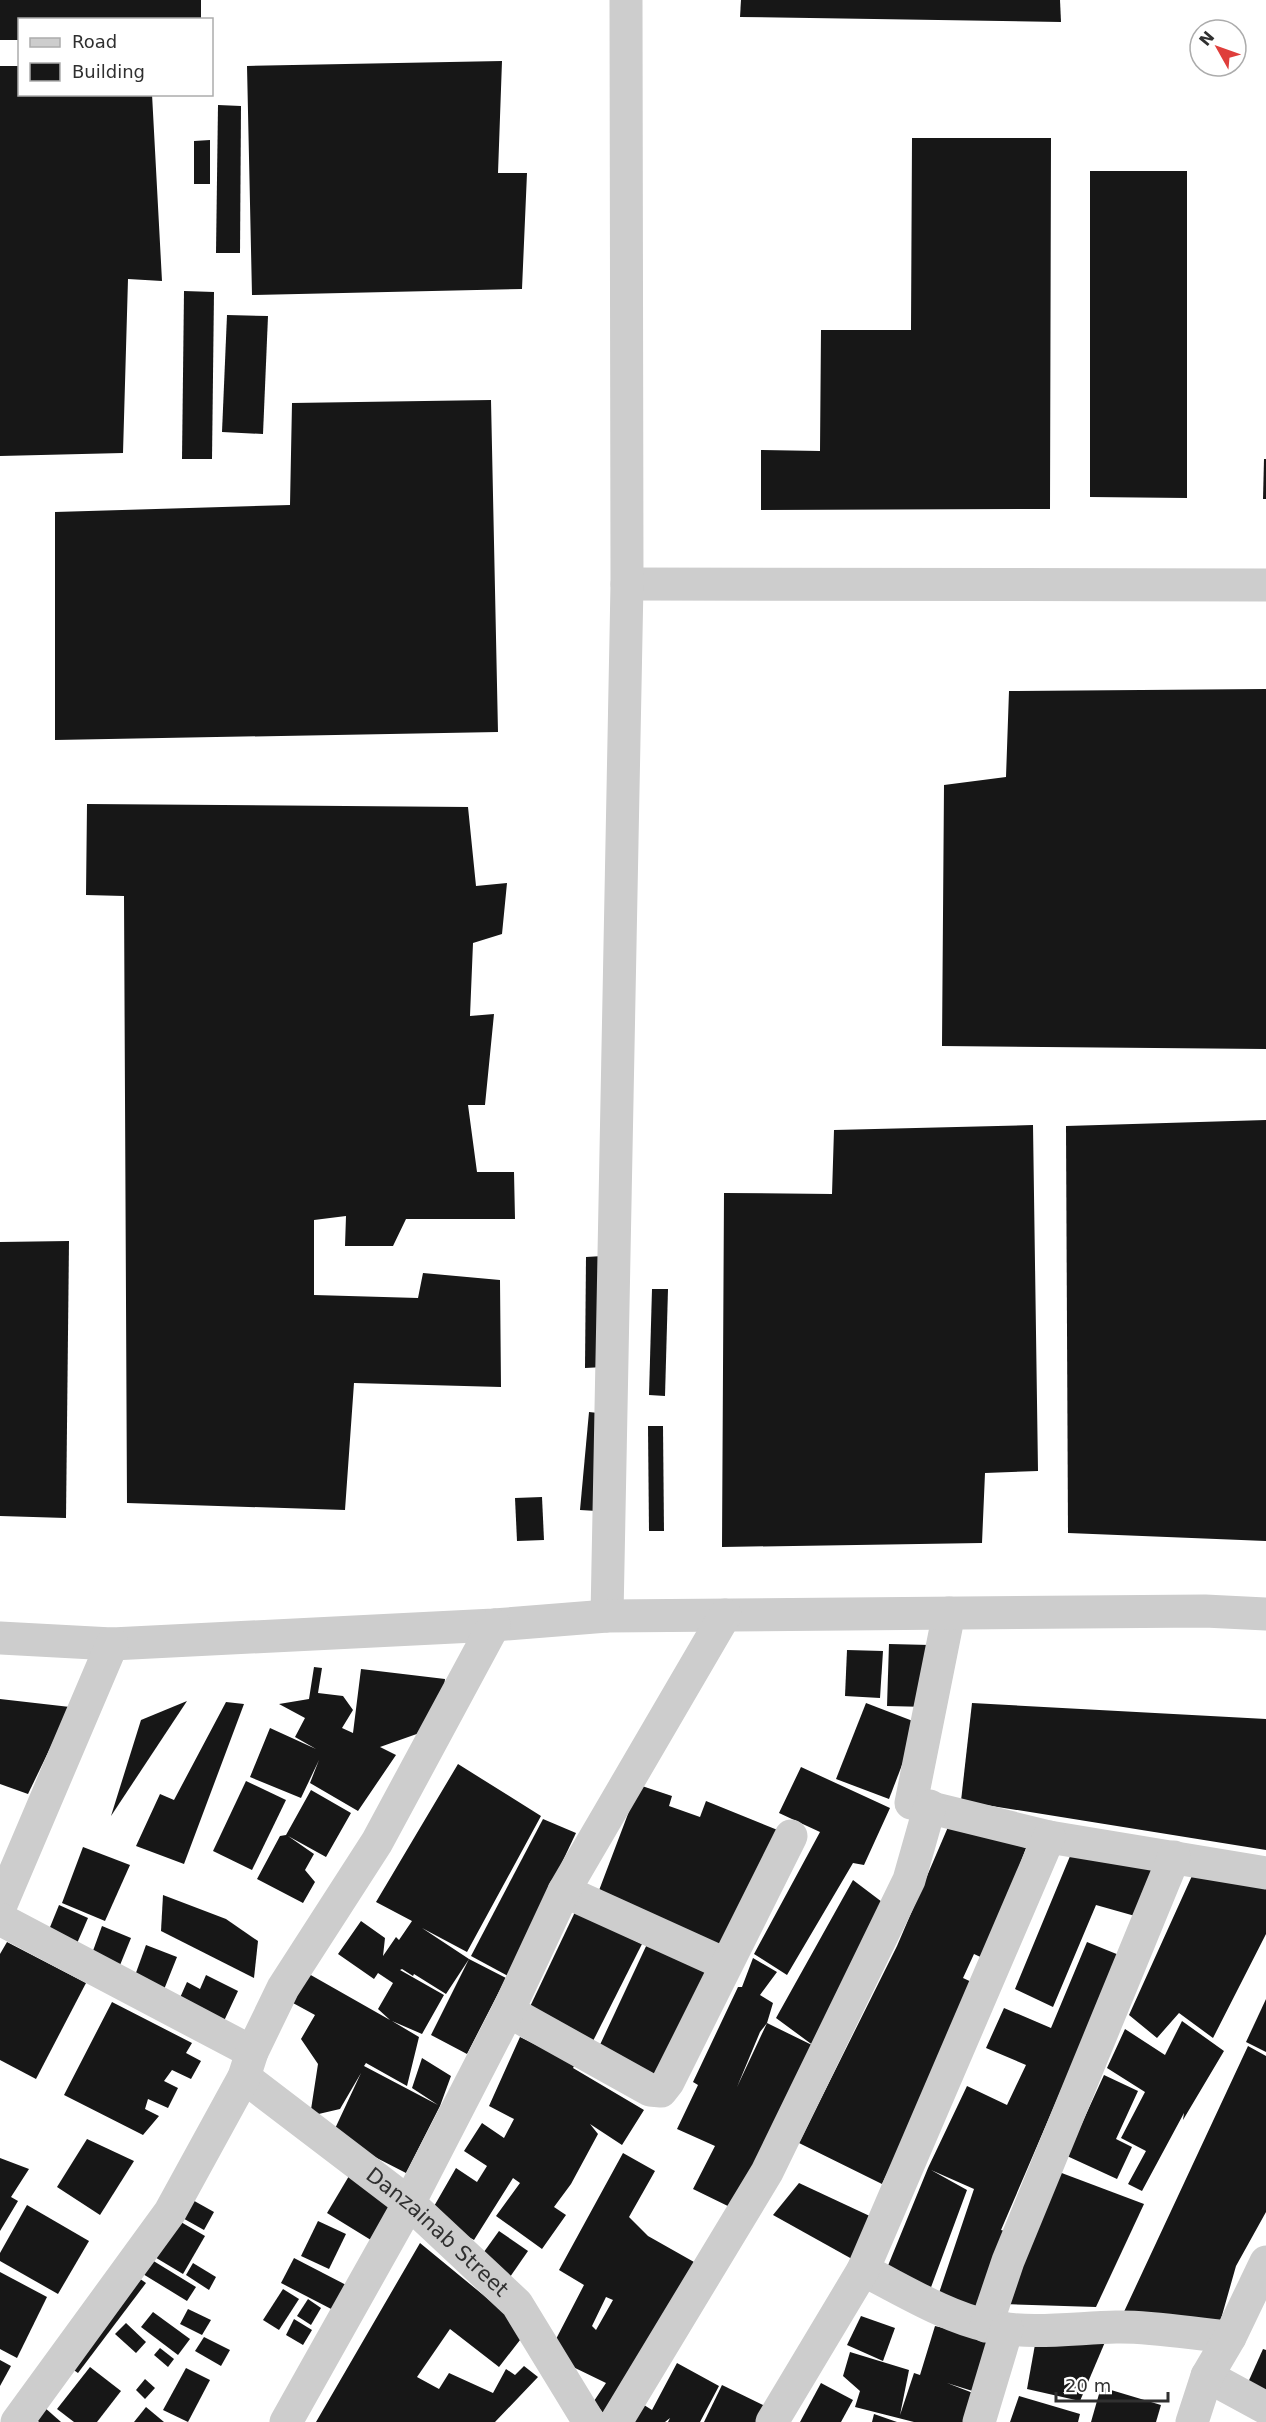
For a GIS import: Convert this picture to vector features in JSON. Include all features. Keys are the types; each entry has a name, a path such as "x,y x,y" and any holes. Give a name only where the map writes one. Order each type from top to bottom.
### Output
{"street":[{"path":"608,1616 627,584 626,0"},
{"path":"627,584 1266,585"},
{"path":"0,1638 112,1644 494,1625 608,1616 1205,1611 1266,1614"},
{"path":"949,1614 911,1803 1049,1837 1266,1873"},
{"path":"286,2422 409,2203 508,2011 564,1890 725,1615"},
{"path":"17,2422 170,2212 248,2064 283,1988 377,1842 494,1625"},
{"path":"0,1907 112,1644"},
{"path":"616,2422 767,2172 909,1880 930,1806"},
{"path":"508,2011 650,2090 661,2091 668,2082 791,1836"},
{"path":"772,2422 863,2270 1049,1837"},
{"path":"979,2422 1012,2251 1174,1857"},
{"path":"564,1890 725,1964"},
{"name":"Danzainab Street","path":"0,1919 248,2064 409,2203 517,2304 590,2422"},
{"path":"1192,2422 1207,2376 1230,2337 1266,2262"},
{"path":"863,2270 934,2307 997,2327 1119,2327 1230,2337"},
{"path":"1207,2376 1266,2408"}],"building":[{"path":"0,0 201,0 201,18 18,18 18,40 0,40"},
{"path":"741,0 1060,0 1061,22 740,17"},
{"path":"502,61 498,173 527,173 522,289 252,295 247,66"},
{"path":"0,66 18,66 18,96 152,96 162,281 128,279 123,453 0,456"},
{"path":"218,105 241,106 240,253 216,253"},
{"path":"912,138 1051,138 1050,509 761,510 761,450 820,451 821,330 911,330"},
{"path":"210,140 210,184 194,184 194,141"},
{"path":"1090,171 1187,171 1187,498 1090,497"},
{"path":"184,291 214,292 212,459 182,459"},
{"path":"227,315 268,316 263,434 222,432"},
{"path":"491,400 498,732 55,740 55,512 290,505 292,403"},
{"path":"1264,459 1266,459 1266,499 1263,499"},
{"path":"1266,689 1266,1049 942,1046 944,785 1006,777 1009,691"},
{"path":"87,804 468,807 476,886 507,883 502,934 473,943 470,1016 494,1014 485,1105 468,1105 477,1172 514,1172 515,1219 406,1219 393,1246 345,1246 346,1216 314,1220 314,1295 418,1298 423,1273 500,1280 501,1387 354,1383 345,1510 127,1503 124,896 86,895"},
{"path":"1266,1120 1266,1541 1068,1533 1066,1126"},
{"path":"1033,1125 1038,1471 985,1473 982,1543 722,1547 724,1193 832,1194 834,1130"},
{"path":"69,1241 66,1518 0,1516 0,1242"},
{"path":"603,1256 604,1367 585,1368 586,1257"},
{"path":"652,1289 668,1289 665,1396 649,1395"},
{"path":"589,1412 607,1414 597,1511 580,1510"},
{"path":"648,1426 663,1426 664,1531 649,1531"},
{"path":"542,1497 544,1540 517,1541 515,1498"},
{"path":"889,1644 930,1645 928,1707 887,1706"},
{"path":"847,1650 883,1651 880,1698 845,1696"},
{"path":"314,1667 322,1668 318,1693 343,1696 353,1710 342,1728 353,1733 361,1669 445,1679 442,1706 428,1730 380,1747 396,1755 358,1811 310,1783 319,1760 301,1798 250,1777 270,1728 316,1749 295,1737 305,1718 279,1704 309,1699"},
{"path":"0,1699 70,1707 28,1794 0,1784"},
{"path":"187,1701 111,1816 141,1720"},
{"path":"226,1702 244,1704 184,1864 136,1846 160,1794 174,1800"},
{"path":"866,1703 918,1723 889,1799 836,1779"},
{"path":"972,1703 1266,1719 1266,1850 961,1801"},
{"path":"458,1764 541,1816 467,1952 422,1928 469,1959 446,1994 414,1974 413,1976 400,1970 444,1995 422,2034 392,2021 419,2037 407,2086 366,2063 364,2066 438,2105 412,2088 422,2058 451,2076 440,2106 406,2173 332,2135 361,2073 340,2109 310,2116 318,2064 301,2039 315,2015 293,2003 309,1974 390,2020 378,2009 393,1983 378,1973 374,1979 338,1954 361,1921 385,1938 383,1956 396,1937 399,1940 412,1921 376,1902"},
{"path":"801,1767 890,1808 864,1865 853,1863 787,1975 754,1954 820,1832 779,1813"},
{"path":"246,1781 286,1800 252,1870 213,1851"},
{"path":"639,1785 672,1796 669,1806 700,1817 706,1801 780,1831 730,1951 598,1893"},
{"path":"311,1790 351,1813 326,1857 288,1836 314,1854 305,1870 315,1882 303,1903 257,1879 280,1836 286,1835"},
{"path":"543,1819 576,1833 508,1976 471,1956"},
{"path":"951,1820 1026,1848 1007,1899 989,1961 974,1954 963,1978 978,1985 882,2184 799,2143 897,1946"},
{"path":"83,1847 130,1865 105,1921 62,1903"},
{"path":"1073,1849 1160,1864 1135,1916 1096,1905 1053,2007 1015,1989"},
{"path":"1196,1867 1266,1886 1266,1934 1213,2038 1179,2013 1157,2038 1129,2015"},
{"path":"853,1880 886,1905 736,2210 693,2189 715,2146 677,2129 698,2085 693,2082 738,1987 742,1987 753,1958 777,1972 760,1995 773,2003 767,2023 814,2046 776,2018","holes":["767,2023 737,2087 760,2032"]},
{"path":"163,1895 226,1919 258,1941 254,1978 161,1931"},
{"path":"59,1905 88,1918 75,1948 46,1937"},
{"path":"575,1912 642,1944 592,2043 527,2013"},
{"path":"102,1926 131,1938 118,1970 90,1959"},
{"path":"7,1942 86,1983 36,2079 0,2060 0,1954"},
{"path":"648,1942 710,1971 660,2078 598,2049"},
{"path":"1087,1942 1119,1955 1001,2230 1008,2232 982,2311 938,2296 974,2189 931,2170 967,2190 930,2290 887,2268 928,2168 967,2086 1007,2105 1026,2065 986,2048 1004,2008 1051,2028"},
{"path":"146,1945 177,1957 163,1992 133,1981"},
{"path":"469,1959 506,1978 467,2054 431,2035"},
{"path":"206,1975 238,1991 224,2021 179,2000 187,1982 200,1989"},
{"path":"1266,1999 1266,2052 1246,2042"},
{"path":"112,2002 192,2043 186,2053 201,2061 191,2079 172,2070 164,2081 178,2088 168,2108 148,2099 145,2109 159,2116 143,2135 64,2095"},
{"path":"1182,2021 1224,2051 1183,2120 1184,2113 1142,2191 1128,2184 1146,2151 1121,2138 1145,2092 1107,2068 1125,2029 1165,2055"},
{"path":"520,2037 575,2064 573,2068 644,2110 622,2145 590,2124 598,2134 571,2184 554,2207 566,2215 542,2249 496,2216 520,2183 513,2178 474,2240 429,2215 456,2168 477,2182 487,2166 464,2151 482,2123 504,2138 514,2119 489,2106"},
{"path":"1248,2046 1266,2056 1266,2212 1236,2266 1219,2326 1122,2316"},
{"path":"1104,2075 1138,2091 1116,2139 1132,2147 1117,2179 1067,2156"},
{"path":"87,2139 134,2161 100,2215 57,2187"},
{"path":"623,2153 655,2171 629,2217 648,2236 694,2262 610,2422 594,2401 606,2383 571,2366 555,2341 584,2285 559,2270","holes":["606,2297 613,2300 596,2330 592,2326"]},
{"path":"0,2158 29,2169 11,2197 18,2201 0,2231"},
{"path":"1059,2172 1144,2204 1096,2307 1004,2304"},
{"path":"349,2176 401,2208 379,2245 327,2213"},
{"path":"799,2183 874,2218 852,2259 773,2215"},
{"path":"189,2198 214,2212 204,2230 179,2216"},
{"path":"27,2205 89,2241 58,2294 0,2261 0,2253"},
{"path":"174,2218 205,2236 183,2274 153,2256"},
{"path":"318,2221 346,2234 329,2269 301,2256"},
{"path":"499,2231 528,2251 510,2277 481,2256"},
{"path":"420,2243 527,2331 499,2367 450,2329 417,2377 439,2389 449,2373 493,2393 506,2369 515,2375 524,2366 538,2377 495,2422 316,2422"},
{"path":"147,2257 196,2287 187,2301 138,2271"},
{"path":"294,2258 350,2287 337,2312 281,2283"},
{"path":"193,2263 216,2277 209,2290 186,2275"},
{"path":"0,2272 47,2297 17,2358 0,2349"},
{"path":"133,2274 146,2283 78,2373 65,2364"},
{"path":"283,2289 299,2299 279,2330 263,2320"},
{"path":"308,2299 321,2308 311,2325 297,2316"},
{"path":"188,2309 211,2320 202,2335 180,2324"},
{"path":"153,2312 190,2339 178,2355 141,2327"},
{"path":"861,2316 895,2328 883,2361 847,2345"},
{"path":"294,2319 312,2330 303,2345 286,2335"},
{"path":"126,2323 146,2342 136,2353 115,2334"},
{"path":"935,2326 1001,2342 982,2394 947,2383 973,2393 963,2422 914,2422 855,2407 860,2391 843,2376 850,2352 909,2370 900,2415 914,2373 920,2375"},
{"path":"1108,2335 1080,2401 1027,2389 1036,2339"},
{"path":"204,2337 230,2350 221,2366 195,2351"},
{"path":"160,2348 174,2359 168,2367 154,2355"},
{"path":"1263,2349 1266,2350 1266,2396 1246,2387"},
{"path":"0,2360 11,2366 0,2386"},
{"path":"677,2363 719,2386 700,2422 668,2422 670,2418 665,2422 633,2422 644,2405 652,2410"},
{"path":"90,2367 121,2391 97,2422 74,2422 57,2409"},
{"path":"186,2368 210,2380 188,2422 163,2410"},
{"path":"145,2379 155,2388 145,2399 136,2390"},
{"path":"821,2383 853,2400 841,2422 800,2422"},
{"path":"722,2385 765,2406 757,2422 704,2422"},
{"path":"1101,2387 1161,2405 1156,2422 1091,2422"},
{"path":"1019,2396 1080,2414 1078,2422 1010,2422"},
{"path":"44,2407 61,2422 39,2422 35,2418"},
{"path":"146,2407 164,2422 134,2422"},
{"path":"874,2414 897,2422 872,2422"}]}
